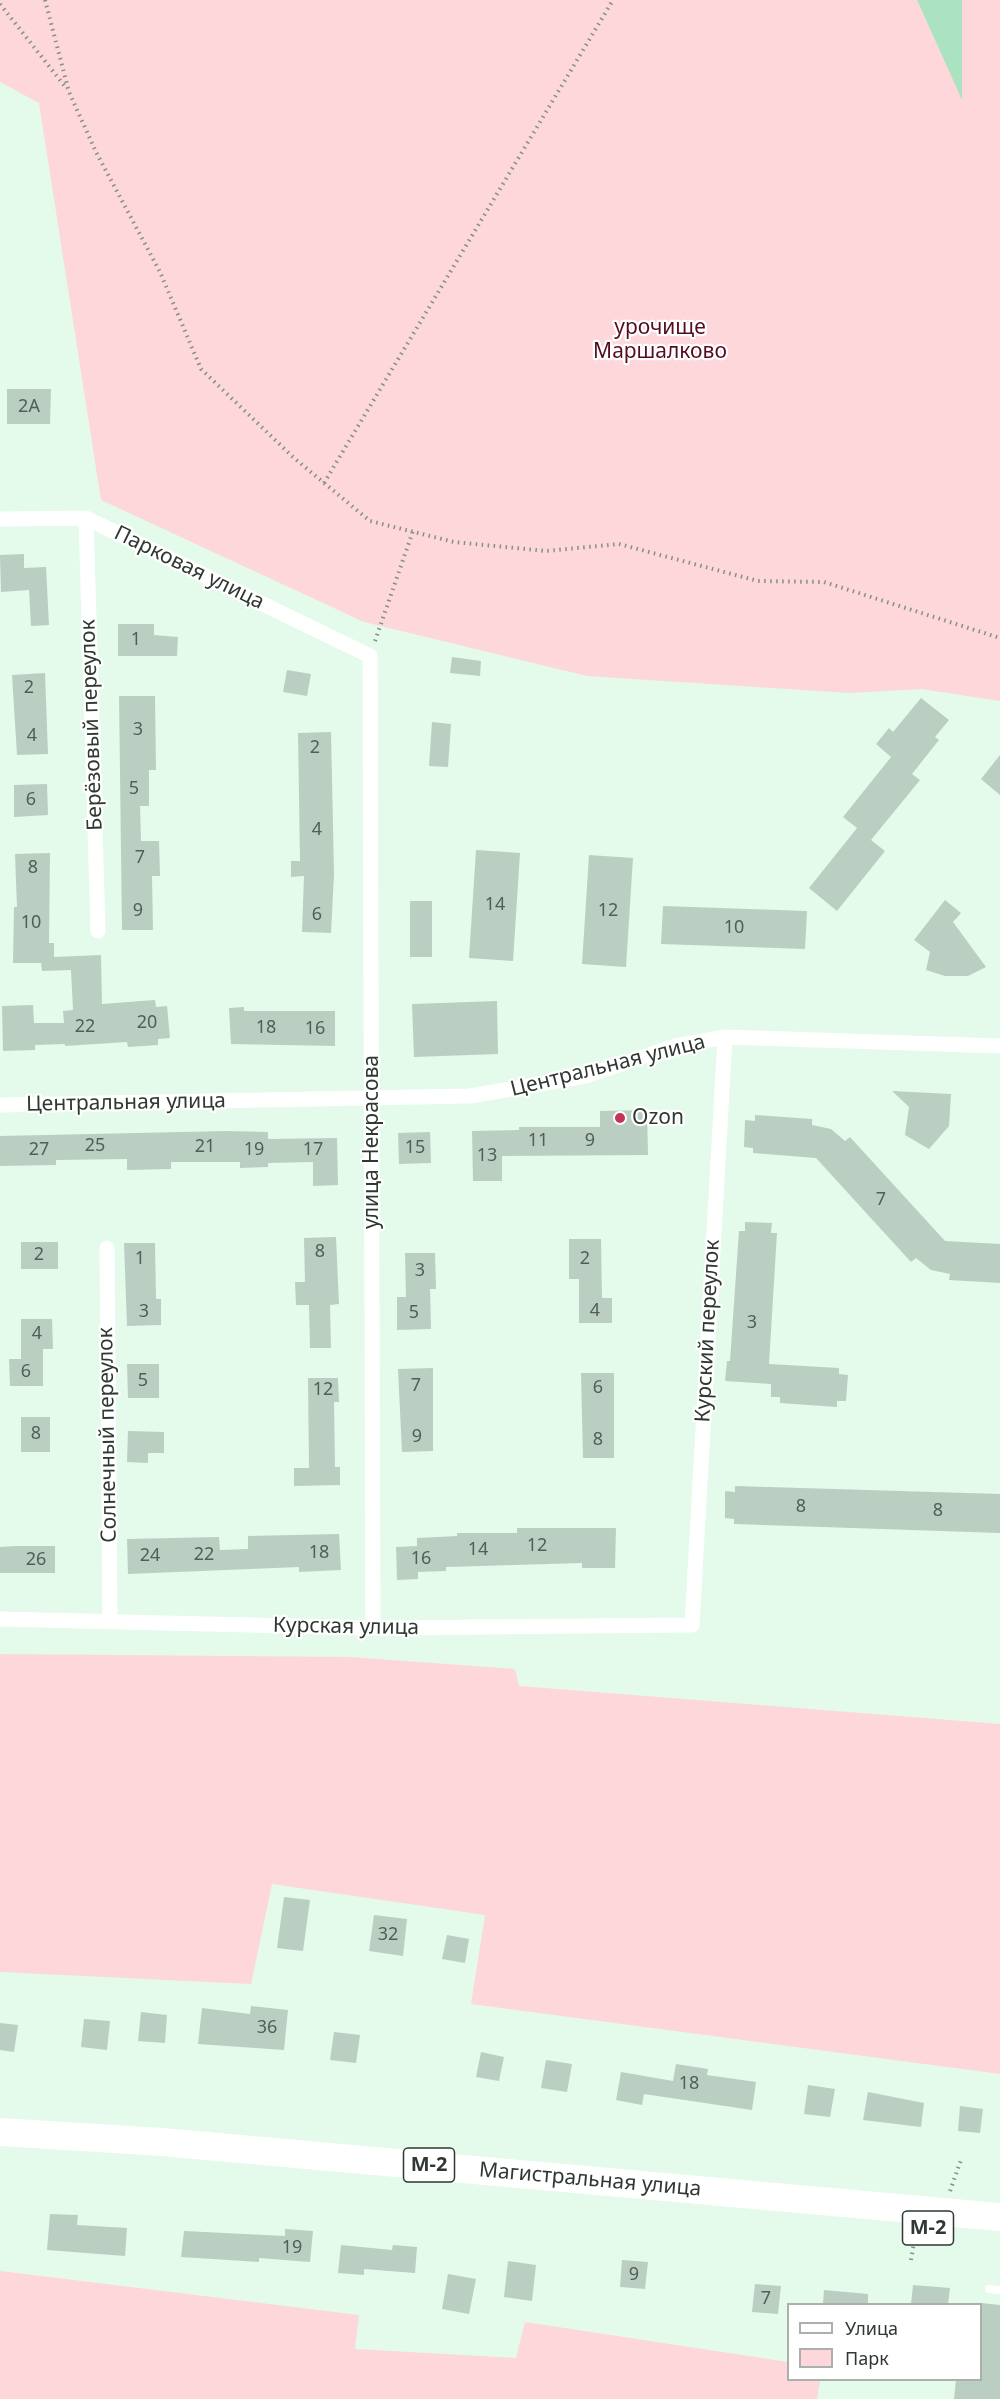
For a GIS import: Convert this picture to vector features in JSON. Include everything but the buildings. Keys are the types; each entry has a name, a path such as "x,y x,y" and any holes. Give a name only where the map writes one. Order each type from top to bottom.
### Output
{"highway":[{"name":"Магистральная улица","path":"0,2132 162,2142 1000,2217"},
{"name":"Магистральная улица","path":"0,2151 184,2163 1000,2235"}],"street":[{"name":"Парковая улица","path":"0,519 86,518 370,656"},
{"name":"Берёзовый переулок","path":"86,518 98,931"},
{"name":"улица Некрасова","path":"370,656 373,1628"},
{"name":"Центральная улица","path":"0,1105 371,1100 470,1096 586,1076 675,1046 725,1037 1000,1046"},
{"name":"Курский переулок","path":"692,1625 725,1037"},
{"name":"Солнечный переулок","path":"107,1248 110,1622"},
{"name":"Курская улица","path":"0,1619 373,1628 692,1625"}],"lane":[{"path":"989,2289 1000,2290"}],"path":[{"path":"45,0 69,92 96,152 160,273 201,369 294,458 370,521 454,542 546,551 620,544 758,581 825,582 1000,638"},
{"path":"324,483 613,0"},
{"path":"0,4 69,92"},
{"path":"370,656 413,531"}],"green space":[{"name":"урочище Маршалково","path":"0,0 917,0 962,99 962,0 1000,0 1000,701 921,689 849,693 587,676 364,622 101,500 39,103 0,82"},
{"path":"0,1654 349,1657 515,1669 519,1686 1000,1724 1000,2074 471,2004 485,1915 272,1884 251,1984 0,1972"},
{"path":"0,2271 359,2315 355,2349 516,2358 525,2322 787,2362 787,2381 820,2381 817,2399 0,2399"}],"shaded area":[{"path":"917,0 962,0 962,100"}],"place":[{"name":"Ozon","path":"620,1118"}]}
